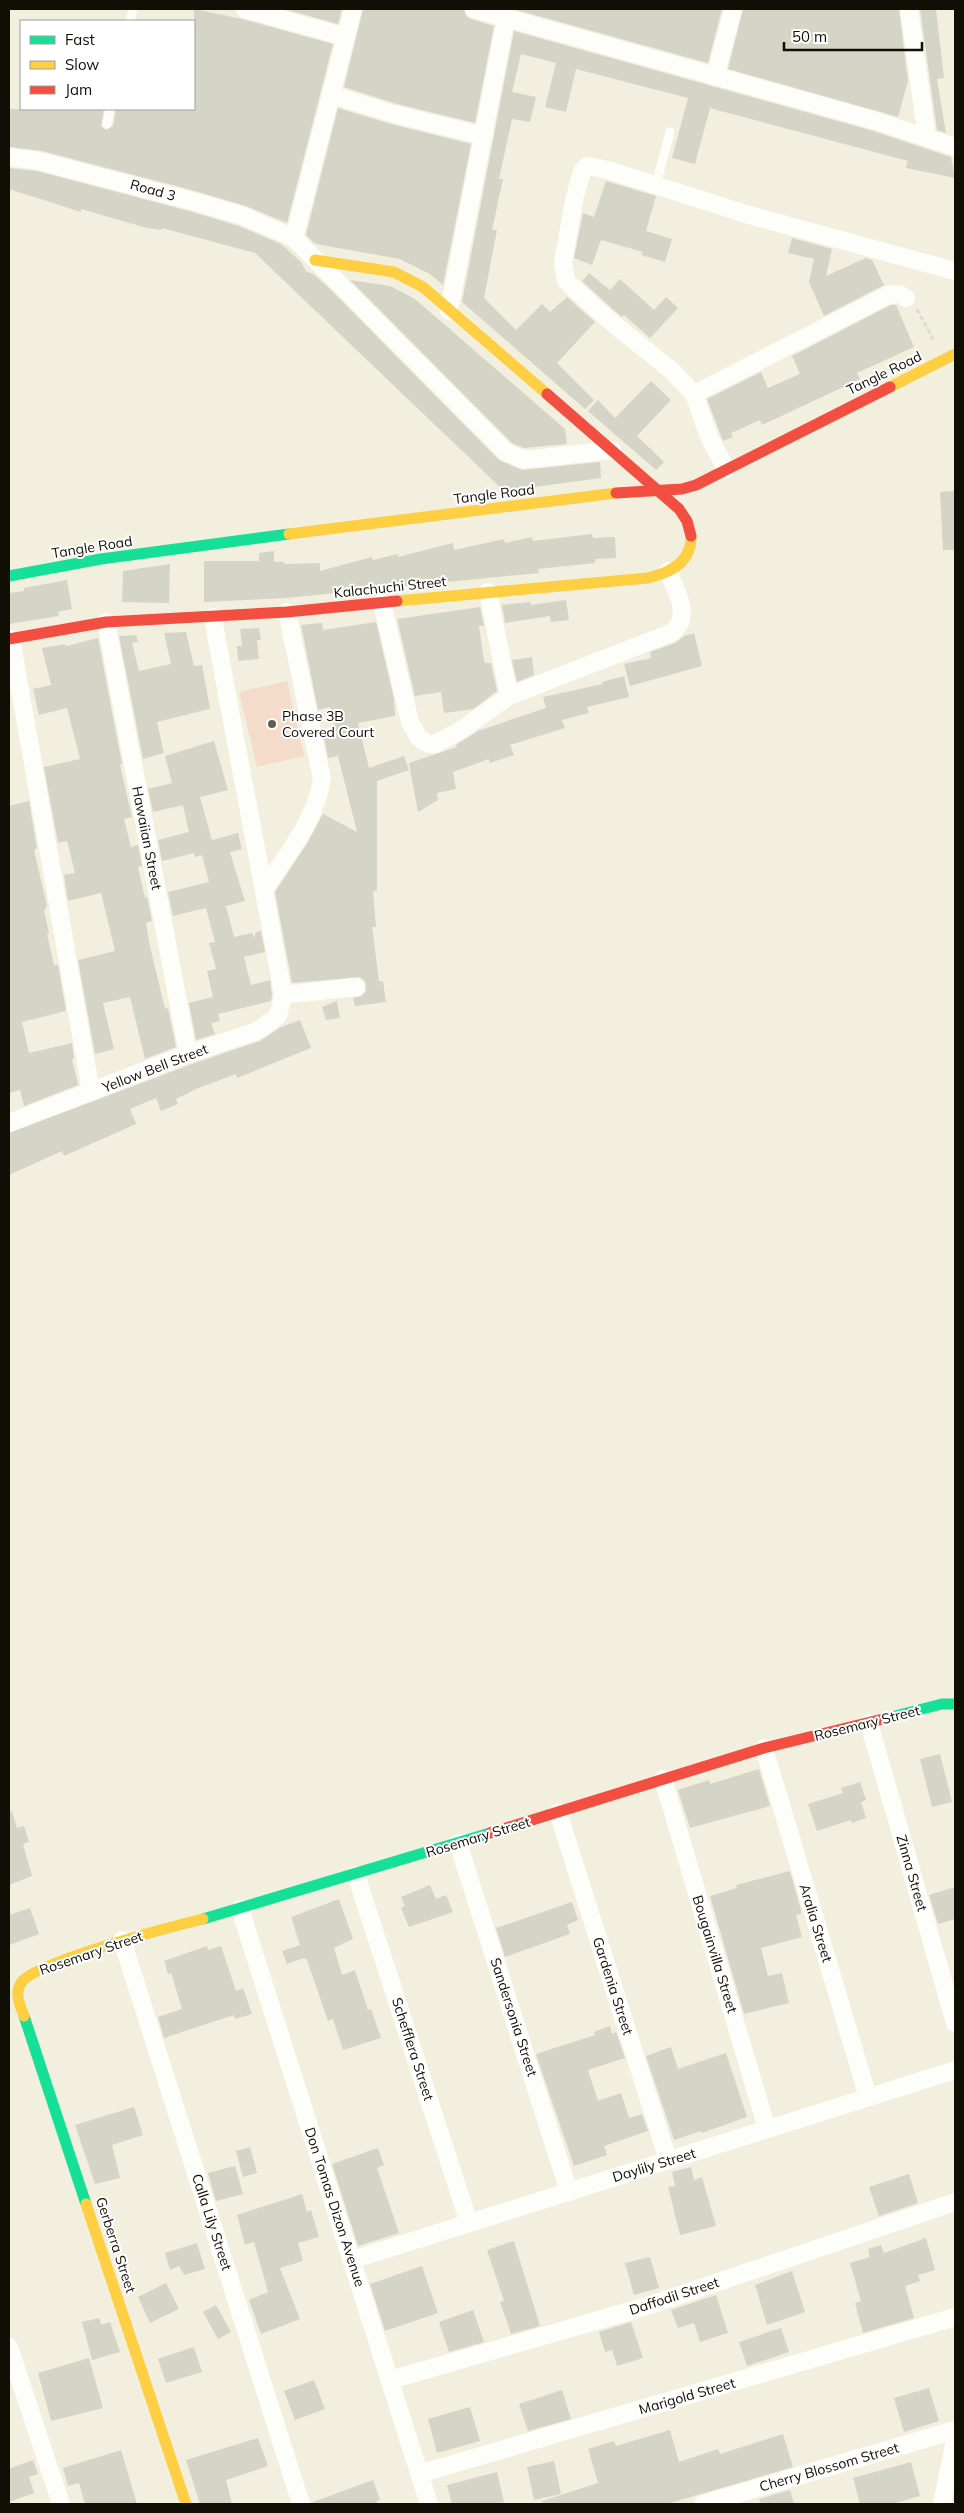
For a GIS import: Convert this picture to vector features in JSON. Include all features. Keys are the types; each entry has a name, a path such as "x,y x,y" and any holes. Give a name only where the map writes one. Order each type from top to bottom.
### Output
{"street":[{"path":"245,9 346,37"},
{"path":"353,9 294,238 506,452 522,459 532,459 612,450"},
{"path":"474,9 873,120 955,147"},
{"path":"715,77 733,9"},
{"path":"909,9 927,138"},
{"path":"449,311 506,18"},
{"path":"332,96 484,136"},
{"name":"Road 3","path":"9,157 39,162 192,201 243,216 294,238"},
{"path":"726,469 710,439 694,394 672,371 584,300 566,281 565,254 575,196 585,168 594,166 749,214 955,271"},
{"name":"Kalachuchi Street","path":"10,639 106,622 287,612 488,592 646,579 668,571 686,556 693,544 693,531 679,509 423,287 394,272 315,260"},
{"path":"694,394 888,295 899,294 906,298"},
{"name":"Tangle Road","path":"9,576 101,559 275,536 618,493 682,489 696,485 952,356"},
{"path":"382,603 410,722 416,735 424,742 436,744 461,730 509,696 614,656 676,629 682,617 681,604 668,571"},
{"path":"488,592 509,696"},
{"path":"264,889 312,813 320,796 322,779 287,612"},
{"path":"213,617 239,770 264,889 283,995 356,987"},
{"name":"Hawaiian Street","path":"106,622 188,1054"},
{"path":"10,639 91,1092"},
{"name":"Yellow Bell Street","path":"9,1123 188,1054 257,1031 278,1016 283,995"},
{"name":"Rosemary Street","path":"17,1996 21,1982 37,1970 122,1940 240,1909 356,1875 764,1748 942,1704 955,1704"},
{"name":"Zinna Street","path":"869,1723 955,2023"},
{"name":"Aralia Street","path":"764,1748 868,2097"},
{"name":"Bougainvilla Street","path":"663,1779 767,2129"},
{"name":"Gardenia Street","path":"558,1812 668,2160"},
{"name":"Sandersonia Street","path":"458,1843 568,2192"},
{"name":"Schefflera Street","path":"356,1875 469,2223"},
{"name":"Don Tomas Dizon Avenue","path":"240,1909 429,2504"},
{"name":"Calla Lily Street","path":"122,1940 301,2504"},
{"name":"Gerberra Street","path":"17,1996 186,2504"},
{"name":"Daylily Street","path":"352,2260 955,2070"},
{"name":"Daffodil Street","path":"390,2380 644,2307 955,2202"},
{"name":"Marigold Street","path":"419,2474 955,2317"},
{"path":"9,2347 61,2504"},
{"name":"Cherry Blossom Street","path":"703,2504 955,2430"},
{"path":"942,2504 955,2440"}],"lane":[{"path":"107,124 110,110"},
{"path":"656,185 670,132"}],"path":[{"path":"906,298 921,312 952,356"}],"shaded area":[{"name":"Phase 3B Covered Court","path":"287,681 304,756 257,767 239,692"}],"building":[{"path":"194,9 242,19 333,44 287,223 246,206 195,191 42,151 9,147 9,109 104,110 101,126 106,130 113,126 116,110 195,110"},
{"path":"284,9 342,9 338,24"},
{"path":"363,9 464,9 466,16 471,19 494,26 475,123 397,104 344,87"},
{"path":"513,9 722,9 708,63"},
{"path":"743,9 899,9 908,81 898,117 728,69"},
{"path":"920,9 936,9 944,78 937,79 946,133 937,130"},
{"path":"514,31 870,130 951,157 955,178 906,168 908,161 710,108 695,164 672,158 688,98 576,69 566,112 545,107 556,63 521,54 512,92 536,97 530,122 512,119 499,179 503,179 492,230 497,230 484,298 516,330 542,304 550,312 567,297 595,322 557,363 594,400 585,409 462,302"},
{"path":"338,108 391,124 471,144 443,285 430,274 400,259 321,245 314,243 306,235"},
{"path":"9,168 37,171 189,211 239,226 281,244 301,262 306,271 313,274 328,287 499,460 522,470 600,462 601,478 520,489 502,489 255,253 162,228 161,230 147,228 81,209 81,212 9,189"},
{"path":"606,181 656,196 646,231 672,239 665,262 641,255 643,252 601,240 592,265 574,258 583,213 594,217"},
{"path":"792,238 832,249 826,276 866,258 872,260 884,285 824,316 809,282 814,259 788,253"},
{"path":"589,273 610,290 620,279 654,310 666,297 678,308 650,338 624,315 622,317 617,313 582,281"},
{"path":"350,280 390,286 415,299 565,429 567,444 524,448 512,443"},
{"path":"891,305 896,305 914,347 857,373 860,379 762,425 760,420 731,433 733,437 723,441 707,399 761,372 768,388 800,374 792,356"},
{"path":"651,381 671,400 637,436 664,462 656,470 588,411 598,400 615,418"},
{"path":"955,491 955,550 943,550 940,492"},
{"path":"592,534 593,538 615,537 616,558 595,559 595,563 538,569 539,573 286,598 204,602 204,561 259,561 259,553 274,551 274,562 284,562 284,564 320,563 320,571 372,557 373,560 398,554 398,557 453,543 454,550 504,539 505,543 532,537 533,541"},
{"path":"170,564 169,603 122,602 123,571"},
{"path":"67,580 72,609 58,612 59,616 9,624 9,593 24,591 24,588"},
{"path":"566,600 569,620 551,622 550,616 505,623 502,605 530,602 531,605"},
{"path":"480,607 484,626 479,626 484,660 485,663 491,663 497,691 473,709 444,713 441,692 415,696 397,619"},
{"path":"376,622 394,699 395,716 358,723 369,768 404,756 409,770 377,781 377,891 373,891 376,927 372,927 379,981 383,981 386,1002 355,1006 353,998 362,996 366,991 365,981 360,977 292,983 275,892 308,842 323,814 357,832 338,756 328,758 324,737 337,734 330,707 318,710 301,625 322,623 323,630"},
{"path":"259,628 261,640 257,640 259,659 238,661 237,646 242,646 240,629"},
{"path":"186,632 194,666 202,665 210,709 157,722 164,753 143,759 119,636 136,635 138,642 132,643 139,671 171,664 164,633"},
{"path":"694,633 702,666 630,686 624,664 651,658 650,652 675,643 684,636"},
{"path":"98,638 122,764 120,765 132,817 124,819 131,847 138,845 142,866 138,867 152,921 146,923 149,942 165,1009 168,1008 176,1047 145,1059 130,997 103,1003 114,1049 95,1054 78,960 115,951 101,893 68,901 64,875 75,873 67,841 58,843 44,767 80,759 67,708 39,715 33,689 51,685 42,648 65,644 66,646"},
{"path":"532,657 534,675 517,682 512,660"},
{"path":"624,676 629,697 587,707 589,713 562,720 565,728 510,745 514,755 490,763 489,759 453,772 456,789 437,793 438,800 418,812 409,763 457,747 456,745 478,731 546,708 543,697 603,684 602,682"},
{"path":"214,741 228,790 200,797 212,840 238,833 242,849 230,852 245,901 226,906 234,937 252,933 254,938 256,932 261,931 265,952 244,957 251,985 270,980 272,995 271,1001 218,1014 220,1021 211,1023 215,1034 196,1040 189,1003 213,997 207,971 216,969 209,943 215,942 206,908 173,916 168,892 209,882 202,855 195,857 194,853 162,861 158,840 189,832 183,805 153,812 148,789 172,783 165,756"},
{"path":"29,801 37,848 34,850 47,906 44,911 49,933 47,934 54,965 58,965 66,1011 22,1022 29,1053 72,1043 74,1059 72,1059 78,1085 24,1106 20,1090 9,1093 9,806"},
{"path":"337,1001 340,1018 326,1020 322,1007"},
{"path":"300,1020 311,1048 237,1078 236,1074 196,1089 176,1099 178,1104 161,1111 156,1098 130,1109 136,1124 64,1156 62,1151 9,1175 9,1133 192,1064 260,1041 281,1027"},
{"path":"940,1754 952,1802 932,1807 920,1759"},
{"path":"759,1769 770,1806 690,1828 678,1790 709,1780 710,1784"},
{"path":"860,1782 866,1800 861,1802 866,1818 852,1823 851,1820 817,1831 808,1804 843,1793 841,1788"},
{"path":"12,1811 17,1828 24,1826 29,1842 23,1844 32,1876 9,1885 9,1812"},
{"path":"790,1871 801,1910 801,1914 796,1915 802,1937 761,1948 768,1976 782,1973 789,2003 744,2014 710,1896 737,1888 736,1885"},
{"path":"430,1885 436,1899 446,1895 453,1912 409,1927 401,1908 405,1906 401,1897"},
{"path":"955,1887 955,1919 938,1924 929,1895"},
{"path":"339,1899 353,1939 334,1948 342,1975 355,1970 368,2010 371,2009 381,2038 343,2050 333,2019 328,2021 307,1960 304,1958 287,1964 282,1951 300,1945 291,1917"},
{"path":"572,1902 578,1920 567,1925 570,1934 505,1957 496,1928"},
{"path":"30,1908 39,1934 9,1945 9,1915"},
{"path":"207,1946 208,1950 221,1946 236,1991 243,1988 252,2014 235,2019 234,2015 164,2038 158,2017 182,2009 171,1973 168,1974 164,1961"},
{"path":"610,2026 612,2034 616,2032 625,2058 588,2070 598,2101 621,2093 629,2118 642,2114 648,2131 604,2146 607,2155 574,2166 536,2054 595,2035 594,2032"},
{"path":"671,2047 678,2069 726,2053 747,2117 702,2133 701,2131 674,2140 646,2056"},
{"path":"134,2107 143,2135 112,2145 120,2178 95,2184 75,2125"},
{"path":"250,2147 257,2173 243,2177 236,2151"},
{"path":"378,2148 384,2165 377,2168 399,2233 358,2246 332,2164"},
{"path":"235,2166 243,2194 216,2201 208,2173"},
{"path":"691,2167 694,2180 702,2177 716,2226 680,2235 668,2187 675,2186 672,2172"},
{"path":"909,2174 918,2203 879,2216 869,2187"},
{"path":"302,2194 307,2212 311,2210 319,2237 298,2243 303,2261 280,2268 300,2319 261,2334 249,2300 268,2292 254,2242 245,2245 237,2215"},
{"path":"926,2238 935,2270 918,2275 920,2281 905,2286 914,2318 863,2333 855,2303 861,2301 850,2263 870,2257 868,2249 881,2245 884,2253"},
{"path":"514,2241 540,2326 511,2334 500,2302 504,2301 487,2250"},
{"path":"197,2243 205,2269 184,2275 179,2266 170,2270 165,2253"},
{"path":"650,2257 659,2288 634,2295 625,2263"},
{"path":"422,2266 438,2313 385,2331 370,2284"},
{"path":"792,2271 805,2312 767,2325 755,2285"},
{"path":"166,2283 179,2309 150,2323 138,2297"},
{"path":"716,2295 728,2333 700,2342 694,2323 678,2328 671,2310"},
{"path":"216,2305 231,2332 218,2339 203,2312"},
{"path":"473,2310 484,2342 449,2352 439,2322"},
{"path":"99,2318 101,2325 110,2322 120,2352 92,2360 82,2322"},
{"path":"631,2322 643,2358 617,2366 612,2350 605,2352 599,2332"},
{"path":"781,2328 789,2352 747,2366 739,2342"},
{"path":"194,2347 202,2372 166,2383 158,2359"},
{"path":"89,2358 103,2408 51,2421 38,2373"},
{"path":"314,2380 325,2409 295,2420 284,2391"},
{"path":"929,2388 939,2421 904,2432 894,2398"},
{"path":"562,2390 571,2419 528,2431 519,2404"},
{"path":"470,2407 480,2441 437,2453 428,2419"},
{"path":"670,2430 679,2462 718,2449 720,2454 783,2434 793,2467 667,2504 543,2504 542,2501 598,2483 588,2449 614,2441 616,2446"},
{"path":"258,2438 268,2466 226,2480 232,2504 200,2504 186,2460"},
{"path":"121,2450 137,2504 85,2504 79,2483 68,2486 63,2468"},
{"path":"33,2460 38,2474 29,2477 34,2493 9,2502 9,2469"},
{"path":"554,2461 561,2494 534,2500 527,2467"},
{"path":"911,2462 920,2496 892,2504 860,2504 853,2478"},
{"path":"497,2472 504,2502 495,2504 452,2504 447,2485"},
{"path":"373,2480 380,2500 376,2501 378,2504 313,2504 313,2502"},
{"path":"790,2490 794,2504 761,2504 759,2499"}],"traffic: fast":[{"path":"9,576 101,559 289,534"},
{"path":"887,1718 942,1704 955,1704"},
{"path":"203,1919 490,1833"},
{"path":"24,2016 86,2204"}],"traffic: slow":[{"path":"315,260 394,272 423,287 547,394"},
{"path":"890,387 955,354"},
{"path":"289,534 616,493"},
{"path":"397,601 648,578 664,573 678,565 688,553 691,536"},
{"path":"24,2016 18,2000 18,1991 21,1983 31,1975 105,1946 203,1919"},
{"path":"86,2204 186,2504"}],"traffic: jam":[{"path":"616,493 682,489 696,485 890,387"},
{"path":"547,394 679,509 687,521 691,536"},
{"path":"9,639 106,622 287,612 397,601"},
{"path":"490,1833 764,1748 887,1718"}],"place":[{"name":"Phase 3B Covered Court","path":"272,724"}]}
